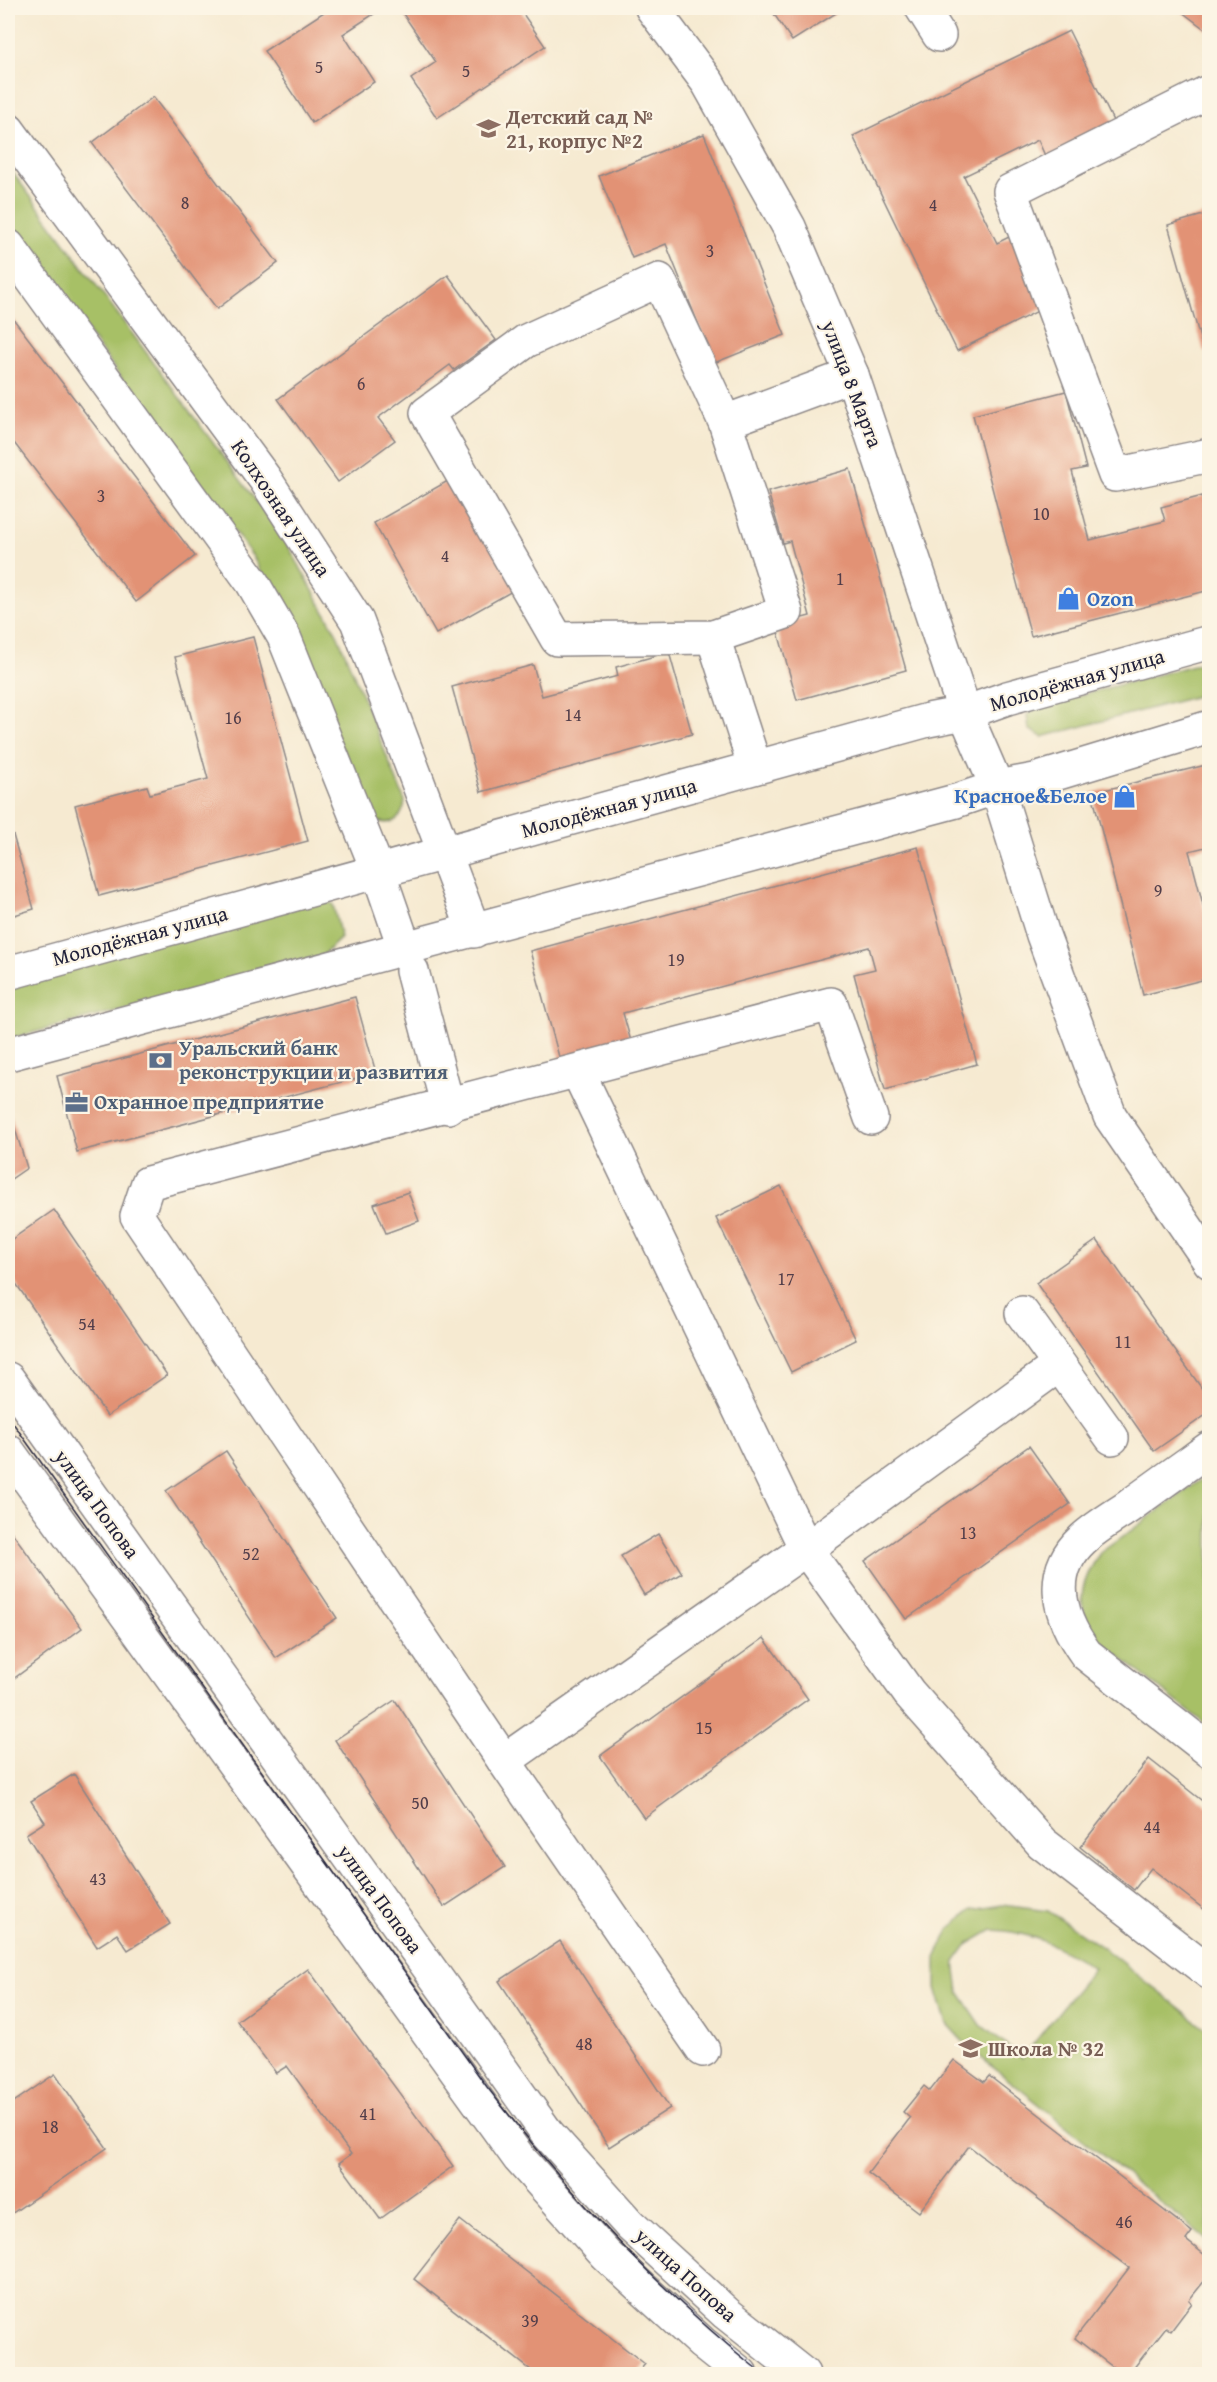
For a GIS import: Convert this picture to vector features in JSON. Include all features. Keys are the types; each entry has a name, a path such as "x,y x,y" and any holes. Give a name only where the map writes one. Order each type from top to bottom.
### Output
{"street":[{"name":"улица 8 Марта","path":"652,8 708,83 789,226 852,375 964,713 997,787 1043,935 1110,1116 1209,1262"},
{"path":"922,8 939,35"},
{"path":"1209,90 1010,191 1115,475 1209,456"},
{"name":"Колхозная улица","path":"8,130 265,479 357,621 443,854 474,931"},
{"path":"8,246 252,582 284,637 378,871 409,960 448,1107"},
{"path":"659,280 725,422 786,612 713,637 557,639 427,414 526,341 659,280"},
{"path":"725,422 852,375"},
{"path":"713,637 755,767"},
{"name":"Молодёжная улица","path":"8,973 755,767 928,720 964,713 1007,698 1209,642"},
{"path":"8,1054 409,960 474,931 956,801 997,787 1035,780 1209,727"},
{"path":"703,2050 504,1761 137,1216 148,1183 448,1107 831,1004 871,1118"},
{"path":"578,1072 806,1549 909,1693 1042,1843 1209,1973"},
{"path":"1022,1313 1112,1438"},
{"path":"504,1761 806,1549 1059,1365"},
{"name":"улица Попова","path":"8,1379 547,2133 630,2225 726,2313 803,2374"},
{"path":"1209,1449 1082,1540 1066,1563 1059,1586 1061,1609 1072,1634 1086,1654 1209,1751"},
{"name":"улица Попова","path":"8,1451 519,2157 606,2255 702,2343 741,2374"}],"green space":[{"path":"8,166 285,540 338,636 405,801 402,812 396,820 387,823 375,820 254,558 8,224"},
{"path":"1209,661 1209,693 1042,737 1029,729 1027,715 1036,707"},
{"path":"310,898 333,904 341,938 320,958 8,1039 8,984"},
{"path":"1209,1474 1209,1727 1098,1640 1086,1617 1082,1596 1087,1576 1100,1553"},
{"path":"1002,1905 1048,1911 1106,1950 1209,2031 1209,2241 969,2048 947,2024 936,1988 936,1958 950,1928 972,1910","holes":["992,1930 1006,1931 1045,1942 1094,1968 1022,2058 981,2025 959,1992 955,1962 968,1944"]}],"building":[{"path":"330,8 383,8 343,34 374,82 312,123 264,51"},
{"path":"399,8 519,8 545,46 437,118 411,79 436,62"},
{"path":"770,8 844,8 792,41"},
{"path":"1177,8 1210,8 1210,26 1206,30"},
{"path":"1069,31 1115,125 1046,158 1038,140 964,176 997,243 1013,235 1048,306 957,351 853,136"},
{"path":"153,97 278,263 217,309 92,143"},
{"path":"704,134 785,335 714,363 666,244 632,258 599,176"},
{"path":"1210,213 1210,350 1204,352 1168,225"},
{"path":"448,275 496,340 454,370 450,365 378,418 395,440 338,482 278,399"},
{"path":"8,312 195,556 136,602 8,435"},
{"path":"1066,391 1086,468 1072,471 1090,540 1165,521 1161,507 1210,494 1210,590 1031,636 973,415"},
{"path":"850,469 906,670 797,700 776,625 810,616 790,541 783,543 768,492"},
{"path":"453,478 516,589 436,634 374,523"},
{"path":"253,637 308,841 99,896 75,805 147,786 150,794 208,779 175,657"},
{"path":"669,652 692,734 481,792 452,687 533,665 542,696 618,676 616,667"},
{"path":"1210,764 1210,846 1189,851 1210,931 1210,978 1143,995 1092,793"},
{"path":"13,835 34,909 8,917 8,836"},
{"path":"918,847 977,1064 885,1090 854,974 875,969 869,947 623,1013 632,1045 561,1064 530,951"},
{"path":"355,997 376,1073 77,1152 57,1076"},
{"path":"8,1106 27,1168 8,1181"},
{"path":"781,1186 856,1340 791,1372 716,1218"},
{"path":"408,1192 419,1221 386,1233 374,1204"},
{"path":"54,1210 167,1375 107,1416 8,1272 8,1242"},
{"path":"1097,1240 1210,1400 1210,1412 1154,1451 1036,1283"},
{"path":"1029,1446 1070,1504 906,1619 865,1561"},
{"path":"226,1451 337,1618 276,1658 166,1491"},
{"path":"8,1527 82,1628 9,1682 8,1680"},
{"path":"658,1534 682,1573 644,1595 621,1556"},
{"path":"764,1638 808,1699 644,1818 600,1756"},
{"path":"395,1700 505,1867 444,1907 335,1740"},
{"path":"1149,1759 1210,1807 1210,1914 1151,1868 1134,1890 1080,1847"},
{"path":"74,1774 170,1924 128,1950 117,1934 97,1947 26,1834 45,1822 31,1801"},
{"path":"560,1941 670,2108 609,2147 499,1981"},
{"path":"308,1969 453,2166 380,2219 339,2163 351,2154 287,2066 276,2073 237,2021"},
{"path":"954,2060 984,2082 989,2076 1192,2232 1186,2240 1210,2259 1210,2274 1189,2300 1192,2303 1171,2331 1166,2327 1129,2374 1122,2374 1075,2338 1129,2268 969,2146 919,2212 868,2173 910,2118 903,2112 924,2086 930,2091"},
{"path":"55,2074 107,2148 8,2216 8,2106"},
{"path":"460,2220 645,2364 637,2374 536,2374 414,2279"}],"tram line":[{"path":"8,1416 487,2087 550,2165 616,2239 687,2309 763,2374"}],"place":[{"name":"Детский сад № 21, корпус №2","path":"488,129"},
{"name":"Ozon","path":"1069,599"},
{"name":"Красное&Белое","path":"1125,796"},
{"name":"Уральский банк реконструкции и развития","path":"161,1060"},
{"name":"Охранное предприятие","path":"76,1102"},
{"name":"Школа № 32","path":"970,2049"}]}
